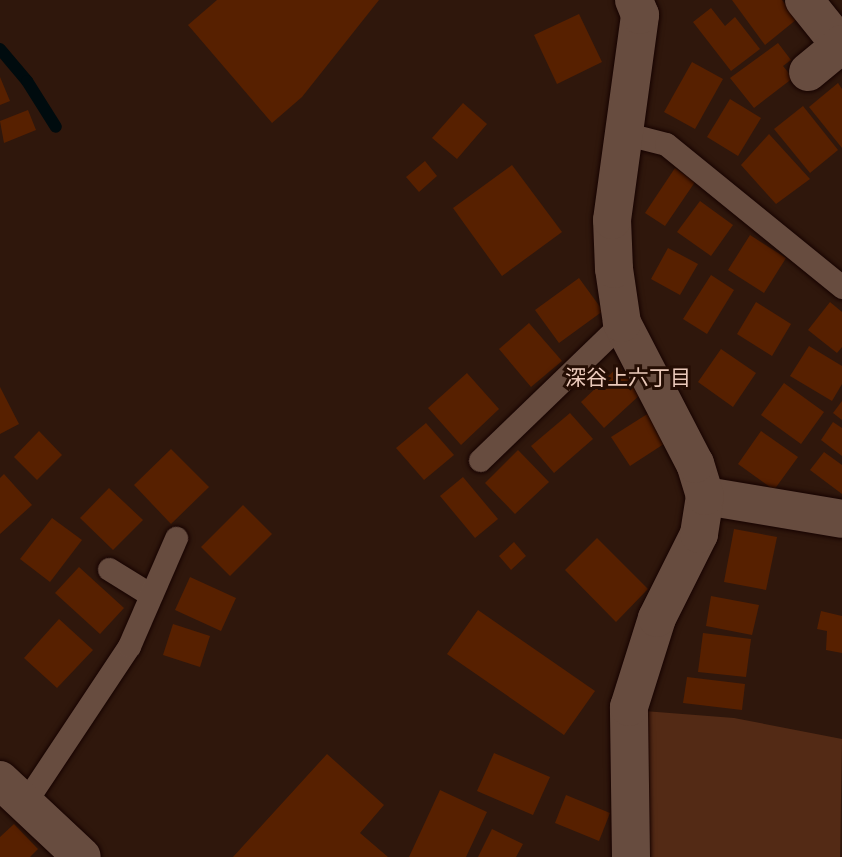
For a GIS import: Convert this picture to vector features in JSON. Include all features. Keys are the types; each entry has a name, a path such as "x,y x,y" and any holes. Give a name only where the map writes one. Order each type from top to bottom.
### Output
{"street":[{"path":"804,0 841,45 808,72"},
{"path":"631,857 629,707 657,618 699,534 705,496 695,464 622,323 612,220 623,133 647,5"},
{"path":"705,496 842,519"},
{"path":"12,792 82,857"}],"lane":[{"path":"623,133 666,144 842,287"},
{"path":"480,460 622,323"},
{"path":"12,792 129,646 176,538"},
{"path":"109,569 151,595"}],"shaded area":[{"path":"644,711 734,718 842,739 840,857 647,857"}],"building":[{"path":"217,0 379,0 302,97 272,123 188,25"},
{"path":"732,0 782,0 797,19 765,45"},
{"path":"711,8 725,26 735,17 760,49 731,71 693,22"},
{"path":"579,14 602,62 557,84 534,35"},
{"path":"778,43 791,60 783,66 793,78 754,108 730,78"},
{"path":"692,62 723,79 695,129 664,112"},
{"path":"0,77 10,101 0,105"},
{"path":"838,83 842,89 842,148 809,107"},
{"path":"730,99 761,118 738,156 707,137"},
{"path":"463,103 487,124 457,159 432,138"},
{"path":"803,106 838,150 810,173 774,129"},
{"path":"28,110 36,130 4,143 0,121"},
{"path":"769,134 810,179 776,204 741,165"},
{"path":"425,161 437,176 419,192 406,177"},
{"path":"512,165 562,232 502,276 453,208"},
{"path":"675,168 695,182 665,226 645,213"},
{"path":"700,201 733,225 711,256 677,232"},
{"path":"750,235 786,258 764,293 728,270"},
{"path":"668,248 698,264 680,295 651,279"},
{"path":"711,275 734,290 707,334 683,319"},
{"path":"579,278 603,311 559,343 535,310"},
{"path":"756,302 791,324 772,356 737,334"},
{"path":"830,302 842,312 842,347 837,353 808,330"},
{"path":"529,323 562,361 531,387 499,349"},
{"path":"809,346 842,366 842,384 832,401 790,376"},
{"path":"721,349 756,373 733,407 698,382"},
{"path":"618,367 642,393 604,428 581,402"},
{"path":"467,373 499,409 461,445 428,408"},
{"path":"784,383 824,412 801,444 761,415"},
{"path":"0,387 19,424 0,434"},
{"path":"842,401 842,420 833,413"},
{"path":"652,411 670,440 630,466 611,437"},
{"path":"570,413 593,439 554,473 531,446"},
{"path":"833,422 842,428 842,456 821,440"},
{"path":"426,423 454,455 424,480 396,448"},
{"path":"39,431 62,455 37,480 14,457"},
{"path":"761,431 798,457 774,490 738,464"},
{"path":"171,449 209,487 171,524 134,485"},
{"path":"518,450 549,482 515,514 485,483"},
{"path":"824,452 842,465 842,494 810,470"},
{"path":"4,474 32,505 0,534 0,478"},
{"path":"463,477 498,519 475,538 440,496"},
{"path":"109,488 143,520 113,550 80,518"},
{"path":"243,505 272,534 230,576 201,547"},
{"path":"52,518 82,540 50,582 20,559"},
{"path":"734,529 777,537 766,590 724,582"},
{"path":"597,538 648,589 616,622 565,570"},
{"path":"514,542 526,556 511,570 499,556"},
{"path":"79,567 124,608 100,634 55,593"},
{"path":"190,577 236,598 221,631 175,610"},
{"path":"711,596 759,605 752,635 706,626"},
{"path":"478,610 595,691 564,735 447,654"},
{"path":"821,611 842,616 842,653 826,650 827,631 817,629"},
{"path":"59,619 93,650 57,688 24,658"},
{"path":"173,624 210,636 200,667 163,655"},
{"path":"703,633 751,639 746,677 698,672"},
{"path":"687,677 745,684 742,710 683,703"},
{"path":"494,753 550,777 533,815 477,791"},
{"path":"327,754 384,805 360,833 388,857 233,857"},
{"path":"440,790 487,812 466,857 409,857"},
{"path":"566,795 610,813 599,841 555,823"},
{"path":"14,824 38,849 30,857 0,857 0,837"},
{"path":"492,829 523,844 516,857 478,857"}],"waterway":[{"path":"0,49 27,81 56,127"}],"district":[{"name":"深谷上六丁目","path":"628,378"}]}
